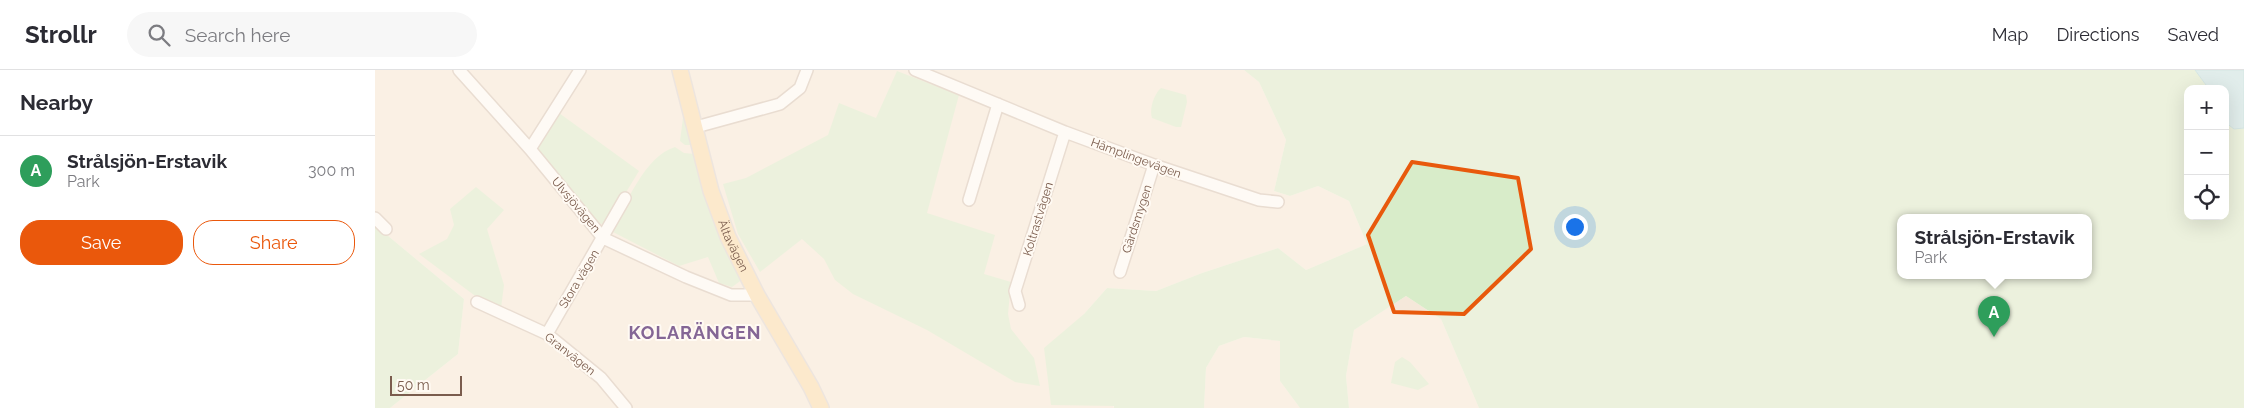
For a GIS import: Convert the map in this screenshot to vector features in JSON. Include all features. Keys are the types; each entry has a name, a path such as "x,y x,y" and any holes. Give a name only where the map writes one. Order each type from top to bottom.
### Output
{"main road":[{"name":"Ältavägen","path":"680,70 696,126 711,191 728,237 757,296 811,387 821,408"}],"street":[{"name":"Ulvsjövägen","path":"459,70 530,149 603,238 686,277 731,295 757,296"},
{"path":"530,149 580,70"},
{"path":"696,126 780,104 799,88 807,70"},
{"name":"Hämplingevägen","path":"915,70 1065,132 1154,165 1259,200 1278,202"},
{"path":"969,200 997,104"},
{"name":"Koltrastvägen","path":"1019,305 1015,291 1065,132"},
{"name":"Gärdsmygen","path":"1120,272 1154,165"},
{"name":"Stora vägen","path":"547,334 625,198"},
{"path":"375,218 386,229"},
{"name":"Granvägen","path":"477,302 547,334 601,378 625,408"}],"highlighted area":[{"path":"1412,162 1518,178 1531,249 1464,314 1394,312 1368,235"}],"shaded area":[{"path":"375,70 675,70 695,154 813,408 390,408 458,354 464,299 375,225"},
{"path":"689,70 1244,70 1259,82 1286,140 1274,191 1290,196 1318,186 1349,201 1367,244 1306,270 1278,248 1202,273 1156,291 1107,288 1084,314 1114,408 826,408 734,240 721,207"},
{"path":"1406,296 1441,319 1479,408 1349,408 1346,376 1354,330"},
{"path":"1244,337 1281,341 1280,381 1300,408 1204,408 1206,368 1219,346"}],"green space":[{"path":"1244,70 2195,70 2206,85 2184,85 2184,220 2229,220 2229,125 2234,129 2244,128 2244,408 1479,408 1441,319 1406,296 1354,330 1346,376 1349,408 1300,408 1280,381 1280,341 1244,337 1219,346 1206,368 1204,408 1114,408 1114,406 1051,405 1044,348 1084,314 1107,288 1156,291 1202,273 1278,248 1306,270 1367,244 1349,201 1318,186 1290,196 1274,191 1286,140 1259,82"},
{"path":"897,71 959,95 927,213 995,235 984,274 1011,282 1008,314 1011,329 1034,358 1040,386 1015,382 927,330 853,294 835,280 824,259 802,239 760,272 738,234 723,184 746,178 828,135 839,103 876,118"},
{"path":"1161,88 1186,95 1187,102 1181,127 1152,118 1153,102"},
{"path":"684,110 693,145 685,145 680,141"},
{"path":"559,113 639,171 606,225 598,223 536,151"},
{"path":"675,147 684,153 695,154 743,279 732,287 719,283 708,257 679,266 612,230 637,182 646,170 664,152"},
{"path":"476,187 504,210 487,229 504,285 501,308 478,298 419,254 447,239 454,225 450,209"},
{"path":"375,225 464,299 458,354 390,408 375,408"},
{"path":"1402,357 1410,362 1429,384 1418,390 1391,383 1395,362"}],"water":[{"path":"2195,70 2244,70 2244,128 2234,129 2229,125 2229,85 2206,85"}],"place":[{"name":"Strålsjön-Erstavik","path":"1994,337"}],"district":[{"name":"KOLARÄNGEN","path":"695,333"}]}
